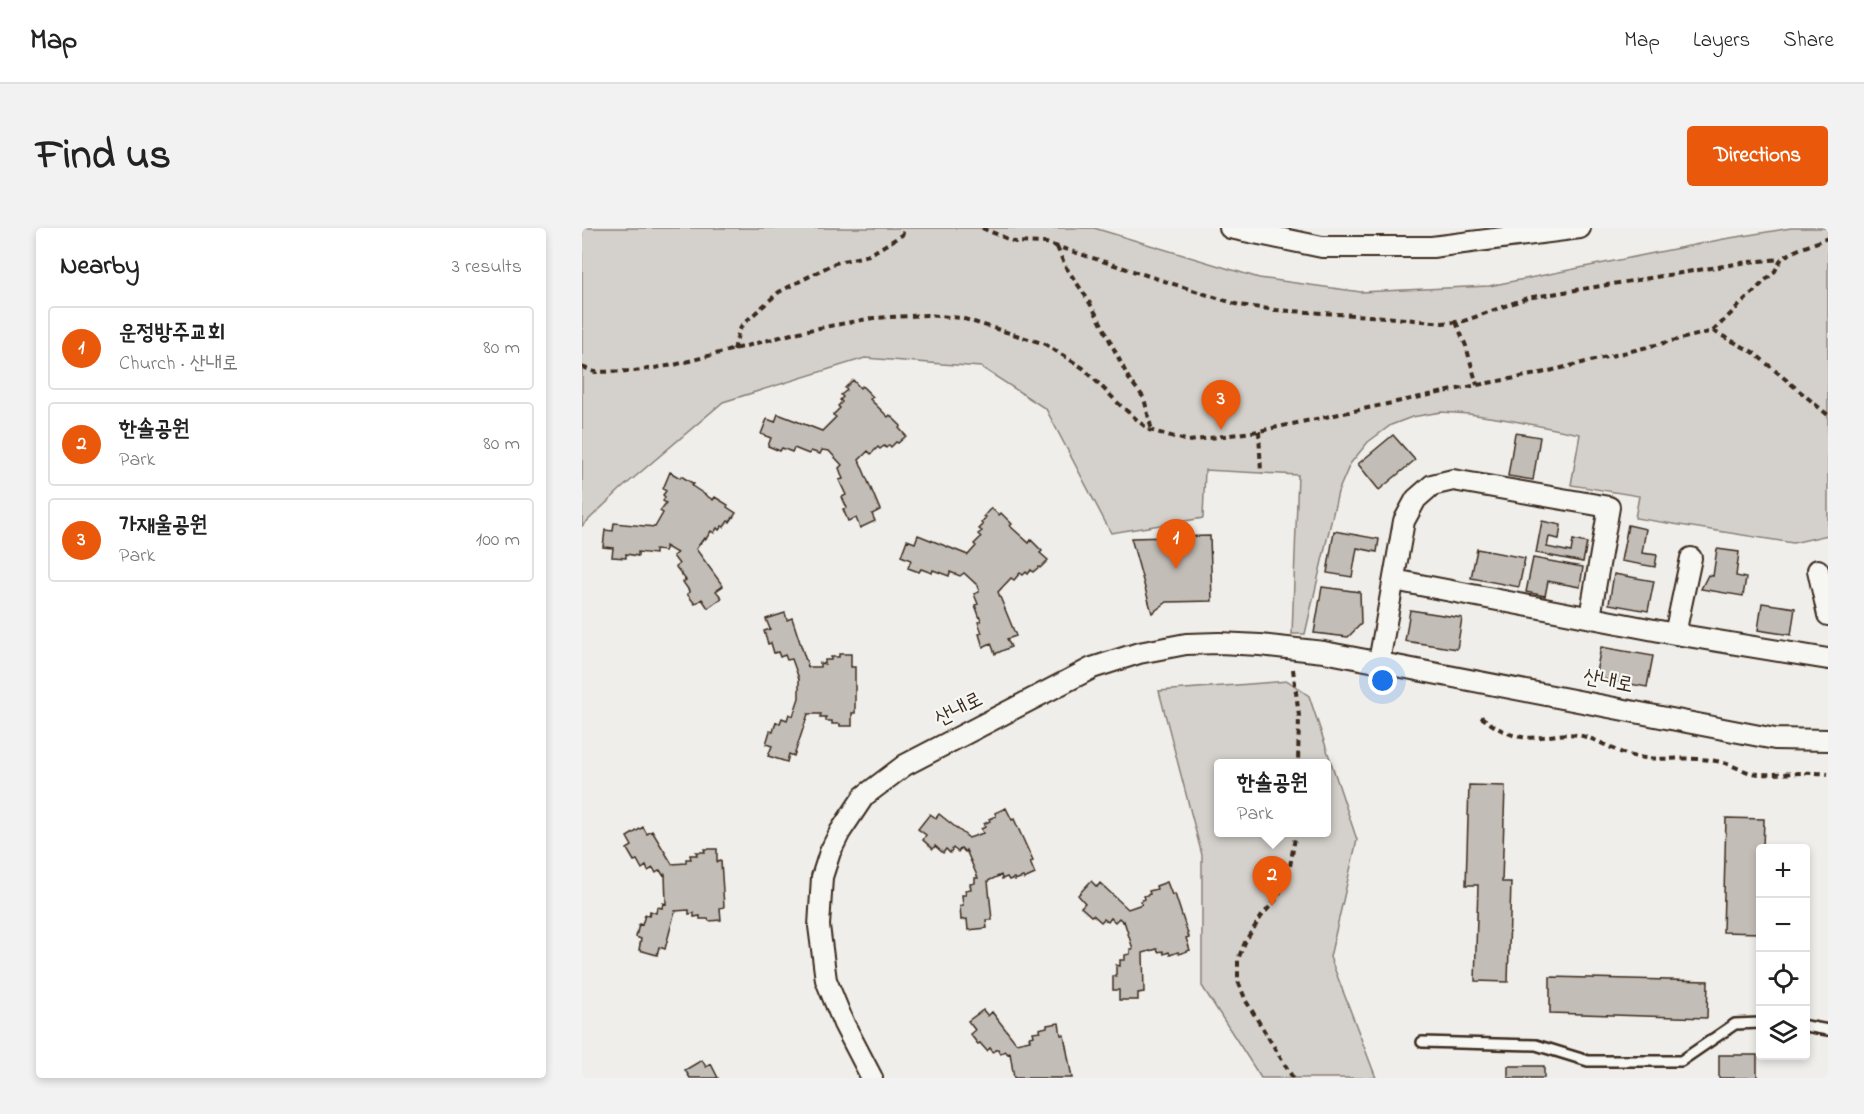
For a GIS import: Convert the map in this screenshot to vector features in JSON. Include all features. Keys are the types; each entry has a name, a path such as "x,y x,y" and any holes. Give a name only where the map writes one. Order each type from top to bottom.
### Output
{"street":[{"path":"1230,228 1322,246 1432,247 1580,228"},
{"path":"1379,662 1404,521 1416,499 1432,485 1453,480 1609,507 1590,617"},
{"path":"1675,634 1690,558"},
{"path":"1818,570 1828,615"},
{"path":"1394,580 1675,634 1828,659"},
{"name":"산내로","path":"872,1078 844,1024 826,980 819,926 822,877 830,852 840,832 864,796 905,765 1092,668 1139,653 1186,644 1260,645 1291,648 1379,662 1776,739 1828,740"}],"lane":[{"path":"1422,1042 1536,1045 1588,1061 1681,1061 1736,1024 1756,1023"},
{"path":"1810,1027 1828,1030"}],"path":[{"path":"734,350 742,325 779,292 835,263 869,255 902,235 906,228"},
{"path":"982,228 1016,242 1046,243 1057,246 1239,305 1443,323 1464,321 1527,298 1782,258 1828,237"},
{"path":"1057,246 1065,266 1099,319 1129,379 1144,398 1152,431"},
{"path":"582,367 595,372 634,371 734,350 804,331 862,320 927,315 961,318 1045,344 1083,368 1149,430 1189,441 1259,431 1579,365 1713,331 1775,271 1782,258"},
{"path":"1456,322 1466,346 1477,385"},
{"path":"1713,331 1753,352 1828,415"},
{"path":"1259,431 1261,473"},
{"path":"1291,648 1299,716 1298,759"},
{"path":"1481,717 1503,732 1524,737 1578,735 1634,756 1650,759 1716,761 1757,774 1828,774"},
{"path":"1293,1078 1246,1001 1238,981 1238,959 1246,939 1281,890 1289,872 1295,837"}],"shaded area":[{"path":"582,228 1094,228 1259,278 1361,292 1489,286 1724,239 1791,228 1828,228 1828,535 1793,543 1635,518 1639,496 1571,485 1580,434 1469,414 1441,412 1412,417 1391,425 1368,442 1350,464 1338,492 1305,634 1292,634 1298,475 1205,470 1203,518 1111,533 1046,409 981,367 865,358 723,402 622,488 582,526"},
{"path":"1288,681 1309,696 1330,759 1214,759 1214,837 1331,837 1331,762 1357,840 1330,957 1376,1078 1261,1078 1202,986 1202,855 1159,691"}],"building":[{"path":"853,380 873,397 870,399 888,417 890,415 901,426 899,428 906,436 891,447 889,445 880,449 878,447 871,454 868,451 859,460 880,510 872,514 875,521 860,528 856,518 848,521 843,509 847,508 842,497 846,495 839,480 843,479 839,468 842,465 829,451 822,450 820,454 811,451 809,454 794,448 792,452 782,448 780,451 768,446 771,438 761,434 767,419 775,422 778,414 822,431 836,417 833,415 840,408 838,406 843,397 841,395"},
{"path":"1515,433 1540,437 1533,480 1508,476"},
{"path":"1393,435 1415,460 1379,490 1358,464"},
{"path":"670,472 694,484 692,486 713,500 715,497 728,505 727,507 736,513 724,527 722,526 719,530 717,528 714,533 711,531 696,549 723,586 716,591 722,598 708,608 702,599 695,604 687,594 690,592 683,582 686,580 676,567 679,564 673,556 677,553 665,546 665,551 655,550 655,554 638,552 638,556 626,554 626,558 612,557 613,548 603,547 605,530 613,531 614,523 655,527 663,513 660,511 666,503 663,501 665,497 663,495 666,491 663,489"},
{"path":"991,508 999,515 1001,513 1012,524 1010,526 1029,543 1031,540 1048,560 1033,572 1031,570 1028,574 1026,572 1023,575 1020,573 1014,580 1011,578 998,592 1016,636 1007,639 1011,647 995,654 991,643 983,647 979,634 982,633 978,622 981,621 974,594 979,592 978,586 964,573 960,576 950,572 949,576 933,570 932,573 921,569 919,572 908,568 911,560 901,556 907,540 915,543 918,535 968,555 981,537 978,534 982,531 979,529 983,525 981,523"},
{"path":"1542,521 1561,525 1559,539 1549,537 1547,547 1571,552 1573,540 1587,543 1583,562 1536,553"},
{"path":"1628,525 1646,529 1642,553 1657,555 1655,567 1621,561"},
{"path":"1334,531 1379,539 1377,552 1357,548 1352,577 1327,573"},
{"path":"1210,536 1212,601 1167,602 1152,613 1131,538"},
{"path":"1477,549 1525,558 1519,587 1471,578"},
{"path":"1717,549 1739,552 1736,576 1746,578 1743,596 1701,589 1708,575 1713,576"},
{"path":"1533,558 1583,567 1580,587 1548,581 1545,596 1526,592"},
{"path":"1614,574 1654,581 1648,611 1609,604"},
{"path":"1322,587 1360,592 1361,624 1348,637 1314,633"},
{"path":"1762,603 1795,608 1791,635 1758,630"},
{"path":"1410,610 1462,618 1457,649 1405,641"},
{"path":"785,613 787,620 792,618 808,667 820,667 820,663 825,664 825,660 839,657 839,654 851,654 851,667 855,667 855,713 852,713 852,726 832,724 832,721 826,721 826,717 820,717 821,714 808,714 794,756 789,754 787,762 768,756 772,746 766,744 776,722 780,723 782,718 787,720 789,714 793,716 799,698 799,679 792,659 787,660 785,655 780,657 778,652 774,653 764,631 770,629 766,619"},
{"path":"1601,647 1653,656 1647,687 1595,678"},
{"path":"1469,785 1505,786 1502,882 1511,882 1508,982 1475,981 1478,885 1466,885"},
{"path":"1006,808 1012,820 1014,819 1033,861 1030,862 1035,874 1015,880 1014,878 1009,880 1007,877 1002,879 1001,875 988,881 992,920 986,920 987,928 968,930 967,919 961,920 962,895 966,895 965,890 971,889 970,884 975,883 975,878 978,878 966,850 965,852 961,848 958,852 953,848 950,853 946,849 943,853 935,846 933,849 923,840 926,835 918,829 930,814 936,818 939,814 969,838 983,833 981,829 985,827 984,824 996,816 995,813"},
{"path":"1726,818 1764,819 1763,844 1756,844 1756,933 1723,932"},
{"path":"643,827 647,834 652,831 672,864 686,863 686,859 691,859 690,855 705,852 704,849 717,849 717,862 721,861 724,907 720,908 721,920 700,919 700,916 694,917 694,913 689,914 689,910 675,911 665,949 659,947 657,955 639,950 641,939 636,937 639,924 642,925 645,915 649,916 650,911 656,913 657,907 662,908 663,903 666,904 665,874 663,875 660,870 656,873 653,868 648,871 646,866 642,869 627,849 632,846 627,837"},
{"path":"1091,881 1097,887 1100,883 1128,909 1142,904 1140,901 1145,899 1144,896 1150,894 1149,891 1167,882 1172,895 1175,894 1189,937 1186,938 1190,950 1170,955 1169,952 1164,954 1163,951 1158,952 1157,949 1143,953 1144,992 1138,993 1138,1000 1119,1000 1119,990 1113,990 1116,965 1120,966 1120,960 1125,960 1125,955 1130,954 1130,949 1133,949 1124,921 1119,918 1115,922 1111,918 1108,922 1104,919 1101,922 1081,907 1085,903 1078,895"},
{"path":"1550,977 1708,981 1707,1018 1550,1013"},
{"path":"983,1010 988,1016 992,1012 1016,1043 1030,1040 1029,1037 1034,1036 1033,1032 1040,1031 1039,1029 1047,1025 1059,1023 1061,1035 1064,1035 1072,1078 1014,1078 1010,1053 1005,1051 1001,1054 998,1049 993,1052 990,1048 987,1051 970,1034 975,1030 968,1021"},
{"path":"1719,1055 1756,1055 1757,1078 1719,1078"},
{"path":"702,1060 706,1067 711,1064 718,1078 690,1078 685,1070"},
{"path":"1508,1066 1544,1066 1544,1078 1508,1078"}],"place":[{"name":"가재울공원","path":"1221,430"},
{"name":"운정방주교회","path":"1176,569"},
{"name":"한솔공원","path":"1272,906"}]}
